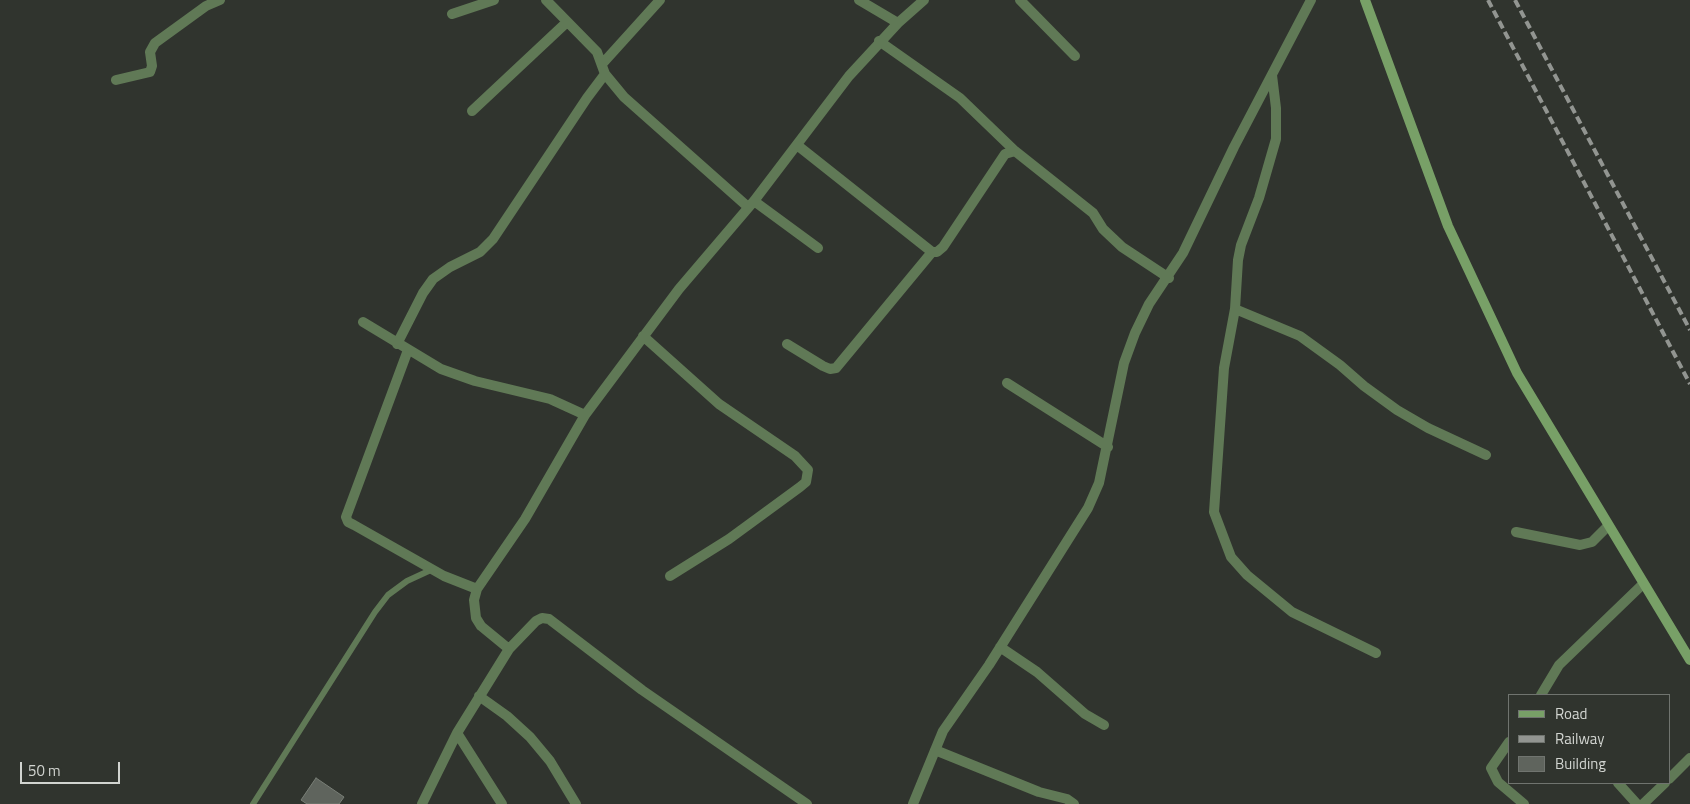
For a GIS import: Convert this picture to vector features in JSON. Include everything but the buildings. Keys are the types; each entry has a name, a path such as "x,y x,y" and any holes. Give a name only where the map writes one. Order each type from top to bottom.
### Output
{"main road":[{"path":"1365,0 1448,226 1517,373 1690,660"}],"street":[{"path":"116,80 150,72 152,66 151,48 203,3 220,0"},
{"path":"452,14 494,0"},
{"path":"546,0 597,52 606,74 624,97 751,204 818,248"},
{"path":"602,63 660,0"},
{"path":"859,0 898,23"},
{"path":"509,649 481,626 476,618 474,600 477,589 525,520 585,415 678,289 751,204 849,76 880,41 924,0"},
{"path":"1020,0 1075,56"},
{"path":"913,804 923,786 934,750 952,716 1000,647 1088,508 1099,482 1108,447 1124,363 1146,312 1169,278 1311,0"},
{"path":"472,111 567,22"},
{"path":"880,41 960,98 1015,151 1093,213 1111,238 1169,278"},
{"path":"397,344 423,293 434,279 450,267 480,252 493,239 587,98 606,74"},
{"path":"1272,75 1276,108 1276,139 1259,198 1241,246 1235,309 1224,368 1221,435 1213,500 1214,512 1231,557 1247,575 1292,612 1376,653"},
{"path":"797,145 932,252 938,252 943,247 1005,154 1015,151"},
{"path":"786,344 823,366 830,369 836,368 932,252"},
{"path":"1235,309 1300,336 1325,353 1397,410 1428,428 1486,455"},
{"path":"363,322 441,369 466,378 550,399 585,415"},
{"path":"643,336 719,404 795,456 808,470 806,482 800,487 729,539 670,576"},
{"path":"408,350 346,517 348,522 433,569 477,589"},
{"path":"1007,384 1108,447"},
{"path":"1516,532 1580,545 1592,542 1608,526"},
{"path":"1542,694 1559,665 1643,584"},
{"path":"422,804 457,733 509,649 536,620 542,618 549,619 642,690 807,804"},
{"path":"1000,647 1036,672 1085,714 1104,725"},
{"path":"479,696 507,716 530,737 550,761 576,804"},
{"path":"457,733 502,804"},
{"path":"1508,744 1492,768 1498,782 1524,804"},
{"path":"934,750 1039,792 1067,799 1074,804"},
{"path":"1670,778 1690,758"},
{"path":"1619,784 1637,804"},
{"path":"1643,804 1664,784"}],"lane":[{"path":"252,804 375,612 388,595 407,581 433,569"}],"railway":[{"path":"1488,0 1690,384"},
{"path":"1515,0 1690,330"}]}
